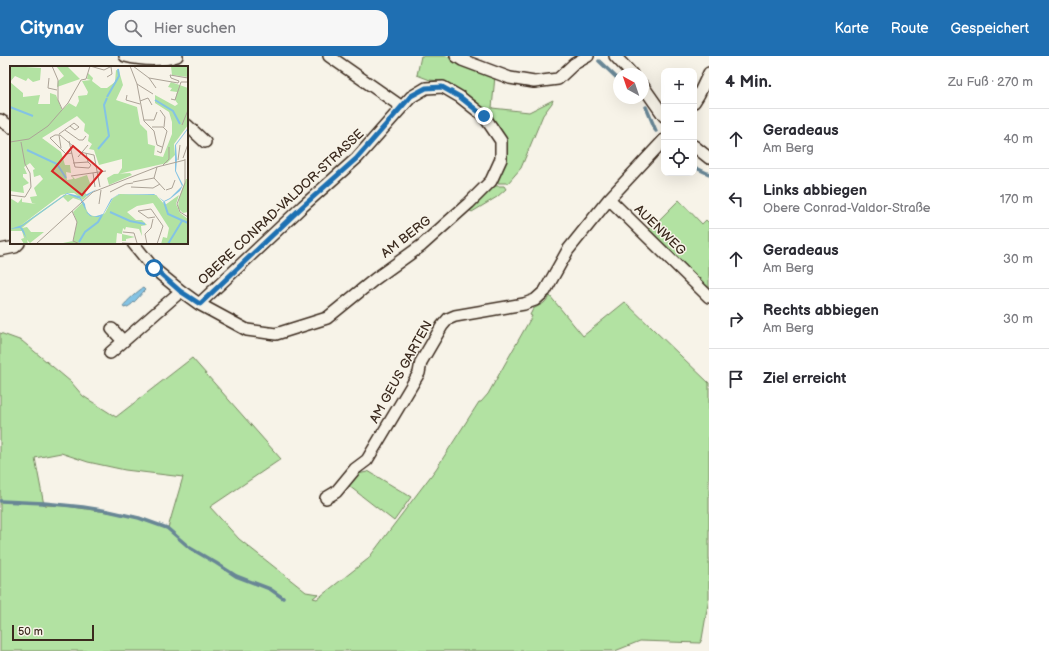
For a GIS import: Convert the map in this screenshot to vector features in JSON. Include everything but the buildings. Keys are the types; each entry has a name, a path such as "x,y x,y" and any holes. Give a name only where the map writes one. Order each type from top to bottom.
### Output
{"street":[{"path":"125,56 135,59 169,60"},
{"path":"329,56 402,107"},
{"path":"456,56 462,60 510,78 534,82 558,79 574,64 588,56"},
{"path":"615,56 626,68"},
{"path":"697,97 709,73"},
{"name":"AM BERG","path":"134,244 154,268 180,291 247,330 276,334 327,318 375,279 421,246 469,203 491,181 501,159 500,141 484,116 460,97 442,87 426,88 411,96 402,107"},
{"path":"649,95 661,112"},
{"name":"OBERE CONRAD-VALDOR-STRASSE","path":"200,304 303,206 357,158 402,107"},
{"path":"0,120 10,126"},
{"path":"188,126 205,142"},
{"name":"AM GEUS GARTEN","path":"326,498 336,492 355,469 367,460 419,373 421,362 448,319 455,316 524,304 535,300 545,290 568,250 609,199 661,143"},
{"path":"697,148 709,158"},
{"name":"AUENWEG","path":"609,199 709,297"},
{"path":"0,250 15,247 18,244"},
{"path":"110,352 180,291"},
{"path":"112,329 123,341"}],"green space":[{"path":"421,56 447,56 457,62 495,76 492,108 529,112 553,100 543,115 521,168 508,183 493,183 505,141 499,126 486,111 453,86 442,81 430,80 417,75"},
{"path":"491,186 504,186 506,189 497,197 472,212 469,210"},
{"path":"679,200 702,224 706,220 709,223 709,289 649,230"},
{"path":"550,296 583,336 625,302 709,383 709,598 700,643 640,641 615,651 0,651 0,333 22,341 71,382 83,396 116,417 192,358 281,459 210,507 239,539 306,592 318,594 313,598 317,599 368,559 436,469 479,402 481,402 488,394 532,316 530,315 533,309 544,303","holes":["61,453 88,462 125,470 183,477 168,528 134,516 66,506 44,505 35,458"]},
{"path":"368,471 411,497 394,521 349,486 358,474"}],"water":[{"path":"143,288 145,290 135,301 130,306 124,308 124,304"}],"waterway":[{"path":"599,61 613,74"},
{"path":"646,107 656,131"},
{"path":"697,168 709,174"},
{"path":"0,501 83,507 139,518 167,528 190,548 236,576 270,589 283,598"}],"route":[{"path":"154,268 180,291 200,304 303,206 357,158 411,96 426,88 442,87 460,97 484,116"}]}
